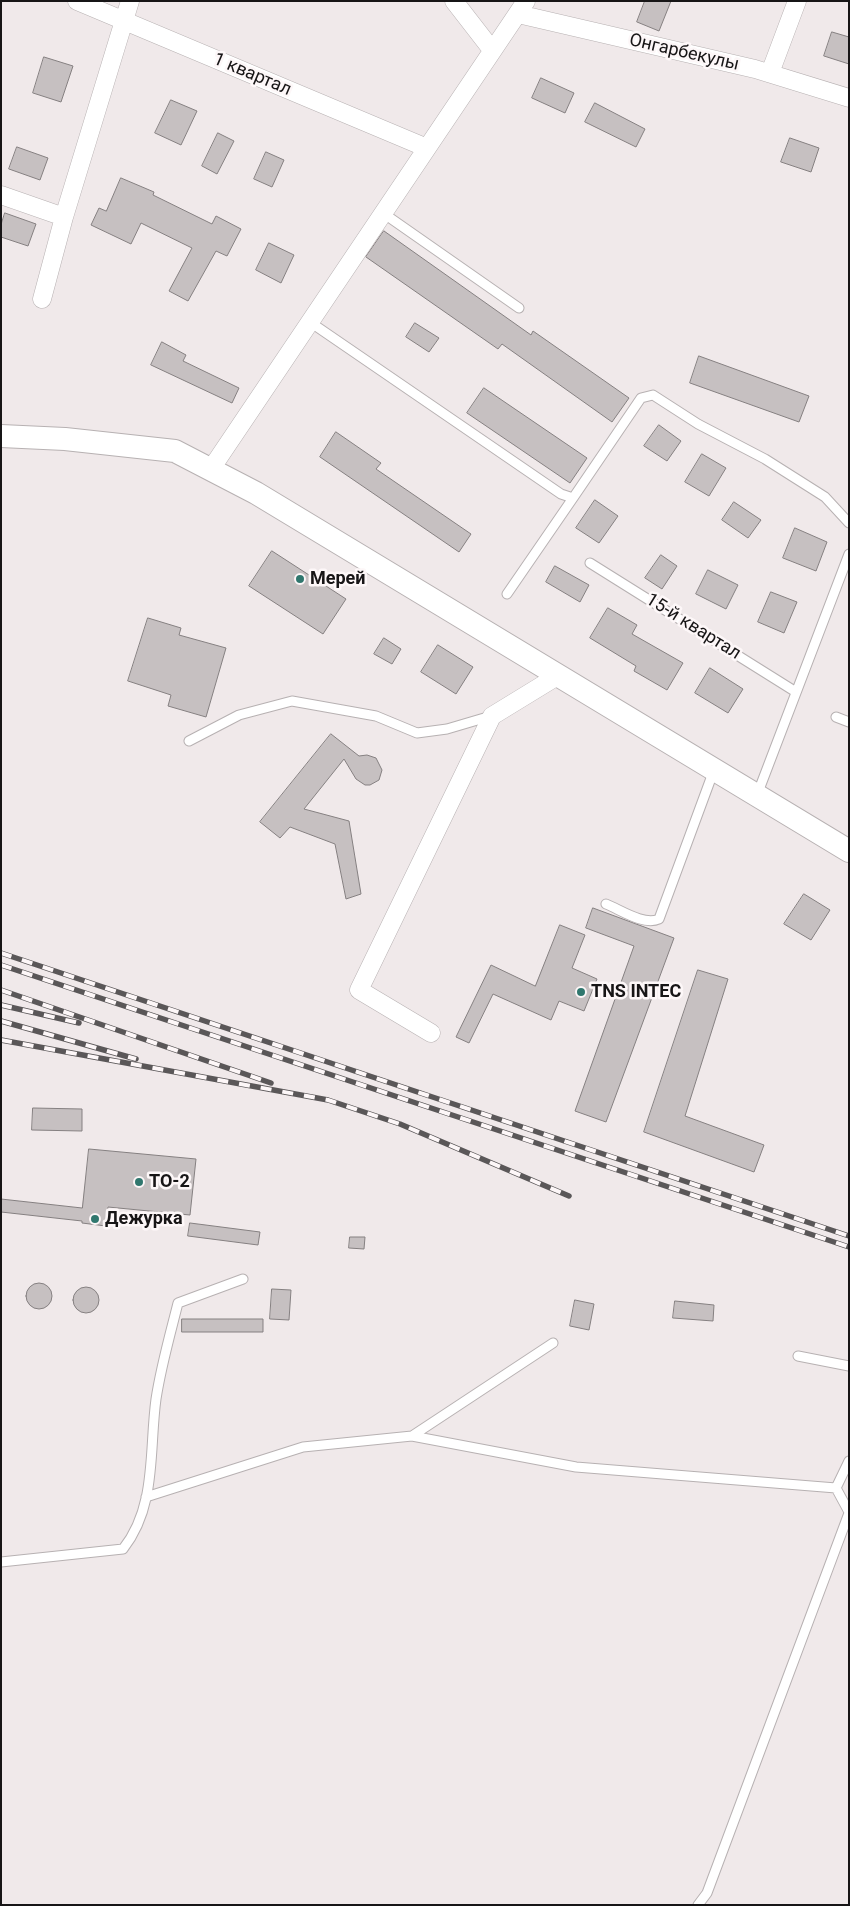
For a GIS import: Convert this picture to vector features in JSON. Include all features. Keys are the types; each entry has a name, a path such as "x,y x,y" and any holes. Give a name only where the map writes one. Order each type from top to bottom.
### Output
{"street":[{"name":"1 квартал","path":"77,1 427,148"},
{"path":"42,299 64,217 130,1"},
{"path":"454,1 492,50"},
{"path":"770,73 797,1"},
{"path":"211,469 522,8"},
{"name":"Онгарбекулы","path":"522,8 770,73 849,98"},
{"path":"1,195 64,217"},
{"path":"1,436 64,439 175,451 256,493 849,851"},
{"path":"431,1033 359,990 492,716 559,676"}],"lane":[{"path":"383,213 519,308"},
{"path":"310,322 561,494 573,498"},
{"path":"506,594 641,398 653,395 698,424 765,459 825,497 849,523"},
{"path":"757,795 849,554"},
{"name":"15-й квартал","path":"590,563 796,692"},
{"path":"189,741 239,715 292,701 376,716 417,733 447,729 492,716"},
{"path":"836,717 849,722"},
{"path":"606,904 644,920 653,922 659,919 714,770"},
{"path":"1,1562 123,1549 136,1532 146,1497 160,1368 178,1303 243,1279"},
{"path":"412,1436 553,1343"},
{"path":"798,1356 849,1366"},
{"path":"146,1497 304,1447 412,1436 576,1467 836,1488"},
{"path":"836,1488 849,1461"},
{"path":"698,1905 707,1893 849,1513 836,1488"}],"building":[{"path":"645,1 671,1 659,31 637,22"},
{"path":"832,32 849,37 849,64 824,56"},
{"path":"44,57 73,66 61,102 33,93"},
{"path":"541,78 574,93 565,113 532,98"},
{"path":"171,100 197,111 181,145 155,133"},
{"path":"595,103 645,129 636,147 585,122"},
{"path":"218,133 234,141 217,174 202,166"},
{"path":"790,138 819,148 811,172 781,162"},
{"path":"17,147 48,158 40,180 9,169"},
{"path":"266,152 284,160 272,187 254,179"},
{"path":"121,178 154,192 153,195 212,224 216,216 241,229 227,256 216,251 188,301 169,291 192,248 141,223 131,244 91,225 99,208 106,211"},
{"path":"5,213 36,224 28,246 1,237 1,225"},
{"path":"384,231 531,335 533,331 629,398 612,422 502,344 498,349 366,257"},
{"path":"269,243 294,255 281,283 256,270"},
{"path":"415,323 439,338 429,352 406,337"},
{"path":"162,342 186,355 183,361 239,388 232,403 151,365"},
{"path":"699,356 809,396 799,422 690,383"},
{"path":"484,388 587,458 570,483 467,413"},
{"path":"659,425 681,441 667,461 644,446"},
{"path":"336,432 381,463 376,469 471,534 459,552 320,457"},
{"path":"702,454 726,468 709,496 685,482"},
{"path":"595,500 618,516 599,543 576,528"},
{"path":"734,502 761,520 748,538 722,520"},
{"path":"795,528 827,542 816,571 783,558"},
{"path":"272,551 346,599 323,634 249,586"},
{"path":"661,555 677,566 662,589 645,578"},
{"path":"555,566 589,585 580,602 546,582"},
{"path":"708,570 738,585 726,609 696,594"},
{"path":"771,592 797,602 784,633 758,622"},
{"path":"608,608 637,625 632,634 683,663 667,690 634,671 636,666 590,638"},
{"path":"148,618 181,628 179,635 226,648 206,717 168,706 171,695 128,681"},
{"path":"384,638 401,649 392,664 374,654"},
{"path":"438,645 473,667 456,694 421,672"},
{"path":"710,668 743,689 728,713 695,693"},
{"path":"331,734 359,756 367,755 376,758 382,770 379,780 370,785 365,785 356,779 344,759 304,809 349,821 361,894 346,899 335,844 290,827 280,838 260,822"},
{"path":"804,894 830,910 811,940 784,924"},
{"path":"593,908 674,938 606,1122 575,1111 634,946 586,928"},
{"path":"560,925 585,935 572,968 597,979 584,1011 559,1001 551,1020 493,994 469,1043 456,1037 491,965 535,986"},
{"path":"698,970 728,979 685,1116 764,1145 754,1172 644,1132"},
{"path":"33,1108 82,1109 82,1131 32,1130"},
{"name":"ТО-2","path":"89,1149 196,1159 190,1215 108,1207 106,1226 82,1223 82,1221 1,1212 1,1199 82,1208"},
{"path":"190,1223 260,1232 258,1245 188,1236"},
{"path":"350,1237 365,1237 364,1249 349,1248"},
{"path":"39,1283 48,1287 52,1296 48,1305 39,1309 30,1305 26,1296 30,1287"},
{"path":"86,1287 95,1291 99,1300 95,1309 86,1313 77,1309 73,1300 77,1291"},
{"path":"272,1289 291,1290 289,1320 270,1319"},
{"path":"575,1300 594,1304 589,1330 570,1326"},
{"path":"675,1301 714,1305 713,1321 673,1318"},
{"path":"182,1319 263,1319 263,1332 182,1332"}],"railway":[{"path":"1,953 849,1236"},
{"path":"1,965 849,1247"},
{"path":"1,990 271,1083"},
{"path":"1,1005 79,1023"},
{"path":"1,1021 136,1059"},
{"path":"1,1040 328,1100 400,1124 569,1196"}],"place":[{"name":"Мерей","path":"300,579"},
{"name":"TNS INTEC","path":"581,992"},
{"name":"ТО-2","path":"139,1182"},
{"name":"Дежурка","path":"95,1219"}]}
